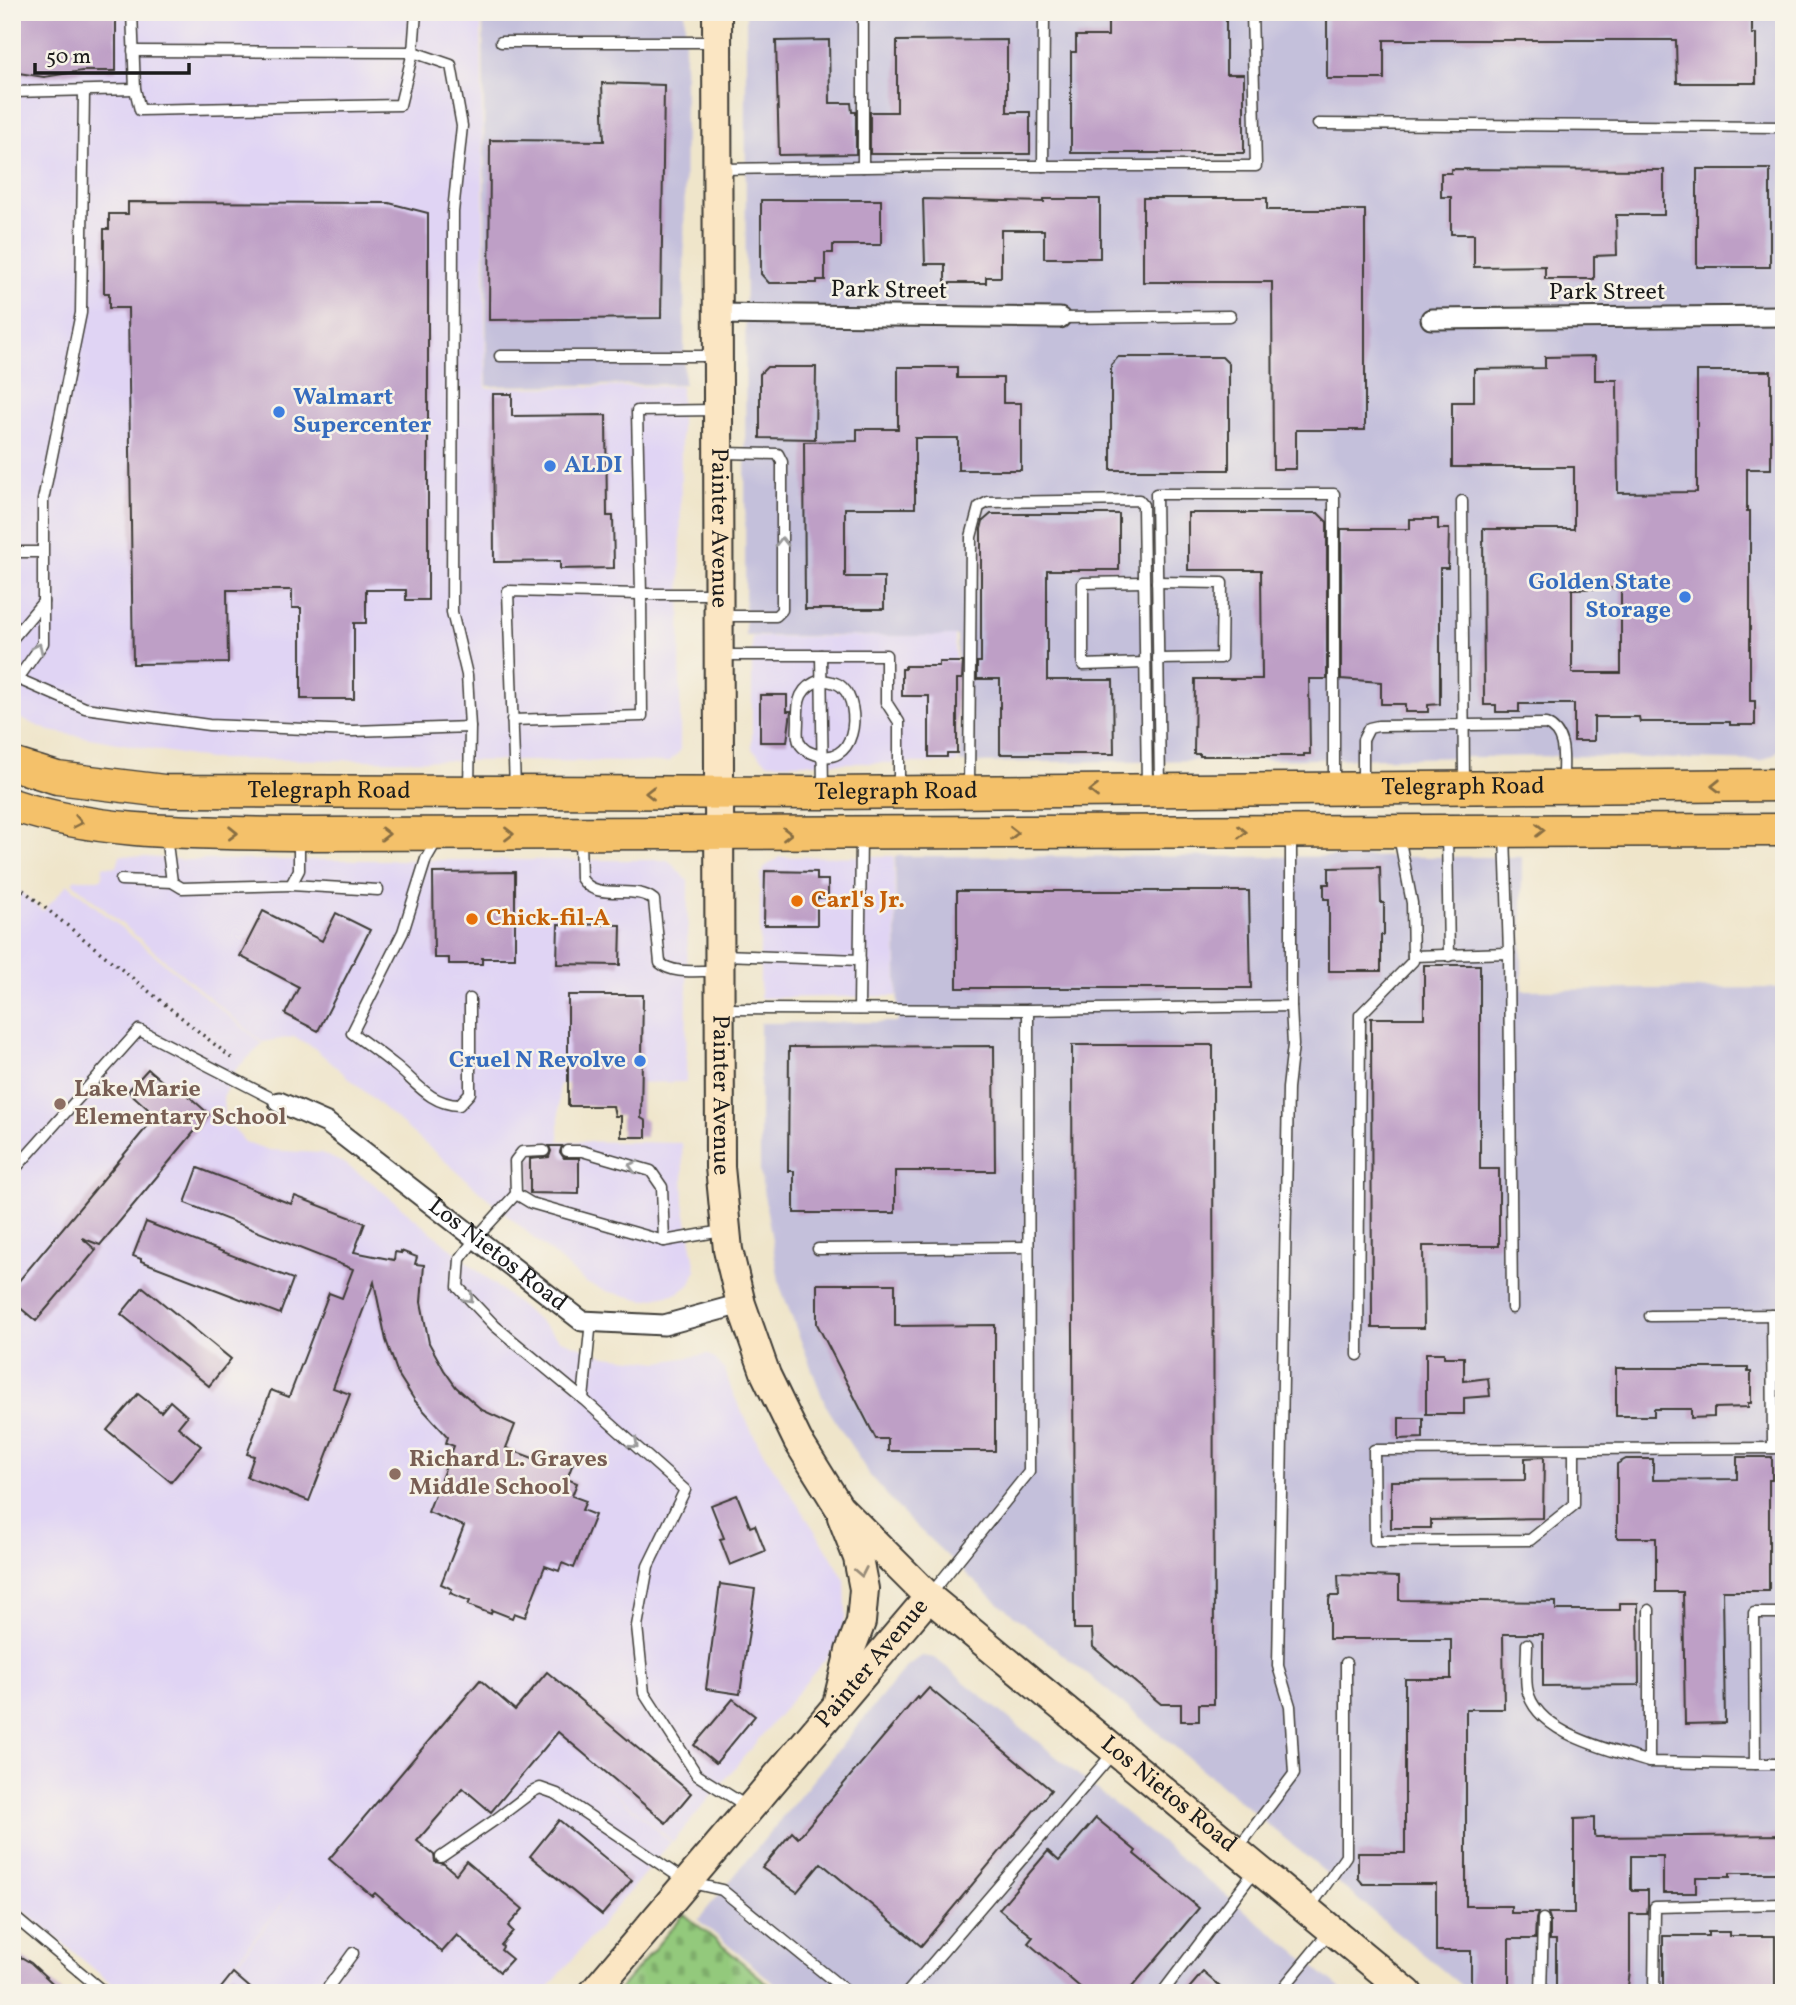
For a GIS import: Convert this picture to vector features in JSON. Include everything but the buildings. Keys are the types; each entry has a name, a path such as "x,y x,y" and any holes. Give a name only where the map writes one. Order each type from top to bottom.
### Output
{"main road":[{"name":"Painter Avenue","path":"593,1993 929,1597 839,1507 798,1441 766,1375 741,1304 728,1250 720,1167 717,12"},
{"name":"Telegraph Road","path":"12,764 57,778 164,791 824,793 1784,785"},
{"path":"1399,788 1399,832"},
{"path":"164,791 165,832"},
{"path":"441,834 469,793"},
{"name":"Telegraph Road","path":"12,805 74,822 165,832 299,834 1784,830"},
{"path":"838,1704 850,1651 861,1622 864,1589 858,1558 839,1507"},
{"name":"Los Nietos Road","path":"929,1597 1408,1993"}],"street":[{"name":"Park Street","path":"718,314 1060,318"},
{"name":"Park Street","path":"1431,319 1784,316"},
{"name":"Los Nietos Road","path":"279,1102 327,1123 582,1321 664,1325 741,1304"}],"lane":[{"path":"132,12 135,89 140,110 400,105 413,52 416,12"},
{"path":"863,12 863,167"},
{"path":"1043,166 1044,12"},
{"path":"717,170 1256,166 1252,12"},
{"path":"501,42 717,42"},
{"path":"134,51 413,52 451,65 462,126 453,212 452,612 467,675 470,727 469,793"},
{"path":"12,92 135,89"},
{"path":"84,92 81,313 43,500 43,643 15,683 85,708 209,725 353,731 470,727"},
{"path":"1318,124 1784,127"},
{"path":"1060,318 1230,316"},
{"path":"500,356 718,356"},
{"path":"512,720 642,716 637,411 718,410"},
{"path":"515,793 508,591 641,594 776,616 782,610 782,462 778,454 718,453"},
{"path":"1154,790 1158,659 1156,494 1334,494 1349,788"},
{"path":"969,792 971,537 979,507 988,502 1139,500 1143,505 1145,663 1154,790"},
{"path":"1462,501 1464,787"},
{"path":"12,552 41,552"},
{"path":"1144,582 1083,583 1083,665 1145,663"},
{"path":"1157,582 1222,583 1221,658 1158,659"},
{"path":"12,639 43,602"},
{"path":"718,655 886,655 886,702 900,722 900,792"},
{"path":"821,655 824,793"},
{"path":"821,680 840,685 850,699 852,708 852,737 846,748 840,754 823,758 806,751 798,738 797,701 810,684 821,680"},
{"path":"1349,788 1365,733 1369,728 1545,724 1555,728 1562,738 1563,787"},
{"path":"1504,830 1509,953 1511,1308"},
{"path":"1447,831 1449,956"},
{"path":"165,832 172,882"},
{"path":"1162,1993 1246,1860 1294,1774 1290,1706 1278,1666 1288,1088 1293,1045 1291,832"},
{"path":"1359,1355 1360,1015 1413,961 1412,903 1399,832"},
{"path":"291,885 299,870 299,834"},
{"path":"441,834 426,859 403,932 352,1033 398,1067 426,1094 448,1104 459,1105 470,1093 470,999"},
{"path":"580,834 581,878 584,883 597,890 642,892 654,900 660,963 665,968 675,970 719,963 860,960"},
{"path":"859,1009 861,834"},
{"path":"121,880 172,882 182,888 291,885 378,890"},
{"path":"1413,956 1509,953"},
{"path":"719,1009 1028,1010 1291,1006"},
{"path":"929,1597 1028,1472 1028,1010"},
{"path":"15,1169 139,1030 279,1102"},
{"path":"544,1151 522,1152 515,1161 516,1194 460,1259 458,1287 495,1326 583,1399 685,1490 648,1566 637,1626 644,1693 697,1775 750,1808"},
{"path":"567,1151 582,1151 651,1171 662,1187 664,1241"},
{"path":"516,1194 531,1203 664,1241 726,1231"},
{"path":"818,1249 1028,1247"},
{"path":"1573,1449 1574,1505 1530,1540 1375,1541 1374,1450 1573,1449 1778,1448 1772,1315"},
{"path":"1650,1317 1784,1315"},
{"path":"583,1399 591,1321"},
{"path":"1649,1762 1650,1610"},
{"path":"1755,1764 1754,1613 1784,1613"},
{"path":"1527,1644 1528,1690 1534,1704 1545,1718 1574,1737 1649,1762 1784,1764"},
{"path":"1308,1910 1346,1856 1346,1663"},
{"path":"907,1993 1115,1751"},
{"path":"441,1857 495,1820 514,1803 540,1788 557,1794 687,1882 722,1890 846,1991"},
{"path":"1654,1993 1655,1907 1784,1904"},
{"path":"12,1915 105,1993"},
{"path":"1541,1993 1543,1919"},
{"path":"1279,1993 1331,1930"},
{"path":"324,1993 353,1953"}],"path":[{"path":"12,881 235,1061"}],"shaded area":[{"path":"12,12 481,12 486,388 681,386 680,751 669,762 208,759 50,731 12,715"},
{"path":"483,12 685,12 684,384 487,386"},
{"path":"746,12 1782,12 1784,742 1775,754 1761,761 1572,756 960,763 957,636 745,636"},
{"path":"955,636 958,763 768,763 752,749 752,637"},
{"path":"120,855 185,860 668,860 688,881 686,1082 559,1084 559,1141 682,1143 684,1203 696,1270 691,1284 678,1293 644,1300 586,1283 313,1047 294,1037 262,1042 72,882 76,879 102,879 103,866 117,867"},
{"path":"894,856 897,996 760,998 760,875 766,866 780,857"},
{"path":"895,856 1522,857 1522,990 1784,988 1784,1993 1470,1993 1108,1691 991,1597 905,1516 870,1476 825,1404 780,1286 760,1172 760,1023 898,1022"},
{"name":"Richard L. Graves Middle School","path":"68,884 263,1044 236,1069 223,1097 224,1117 245,1142 269,1150 321,1153 343,1163 370,1181 561,1340 606,1356 660,1362 708,1354 716,1360 725,1370 732,1392 761,1449 845,1580 846,1615 837,1645 673,1842 587,1769 671,1842 544,1993 213,1993 312,1868 211,1993 123,1993 12,1901 12,885 43,911"},
{"path":"922,1656 935,1658 1346,1993 786,1993 698,1920 906,1667"}],"green space":[{"path":"684,1914 779,1993 622,1993 619,1990"}],"place":[{"name":"Walmart Supercenter","path":"279,412"},
{"name":"ALDI","path":"550,466"},
{"name":"Golden State Storage","path":"1685,597"},
{"name":"Carl's Jr.","path":"797,901"},
{"name":"Chick-fil-A","path":"472,919"},
{"name":"Cruel N Revolve","path":"640,1061"},
{"name":"Lake Marie Elementary School","path":"60,1104"},
{"name":"Richard L. Graves Middle School","path":"395,1474"}]}
